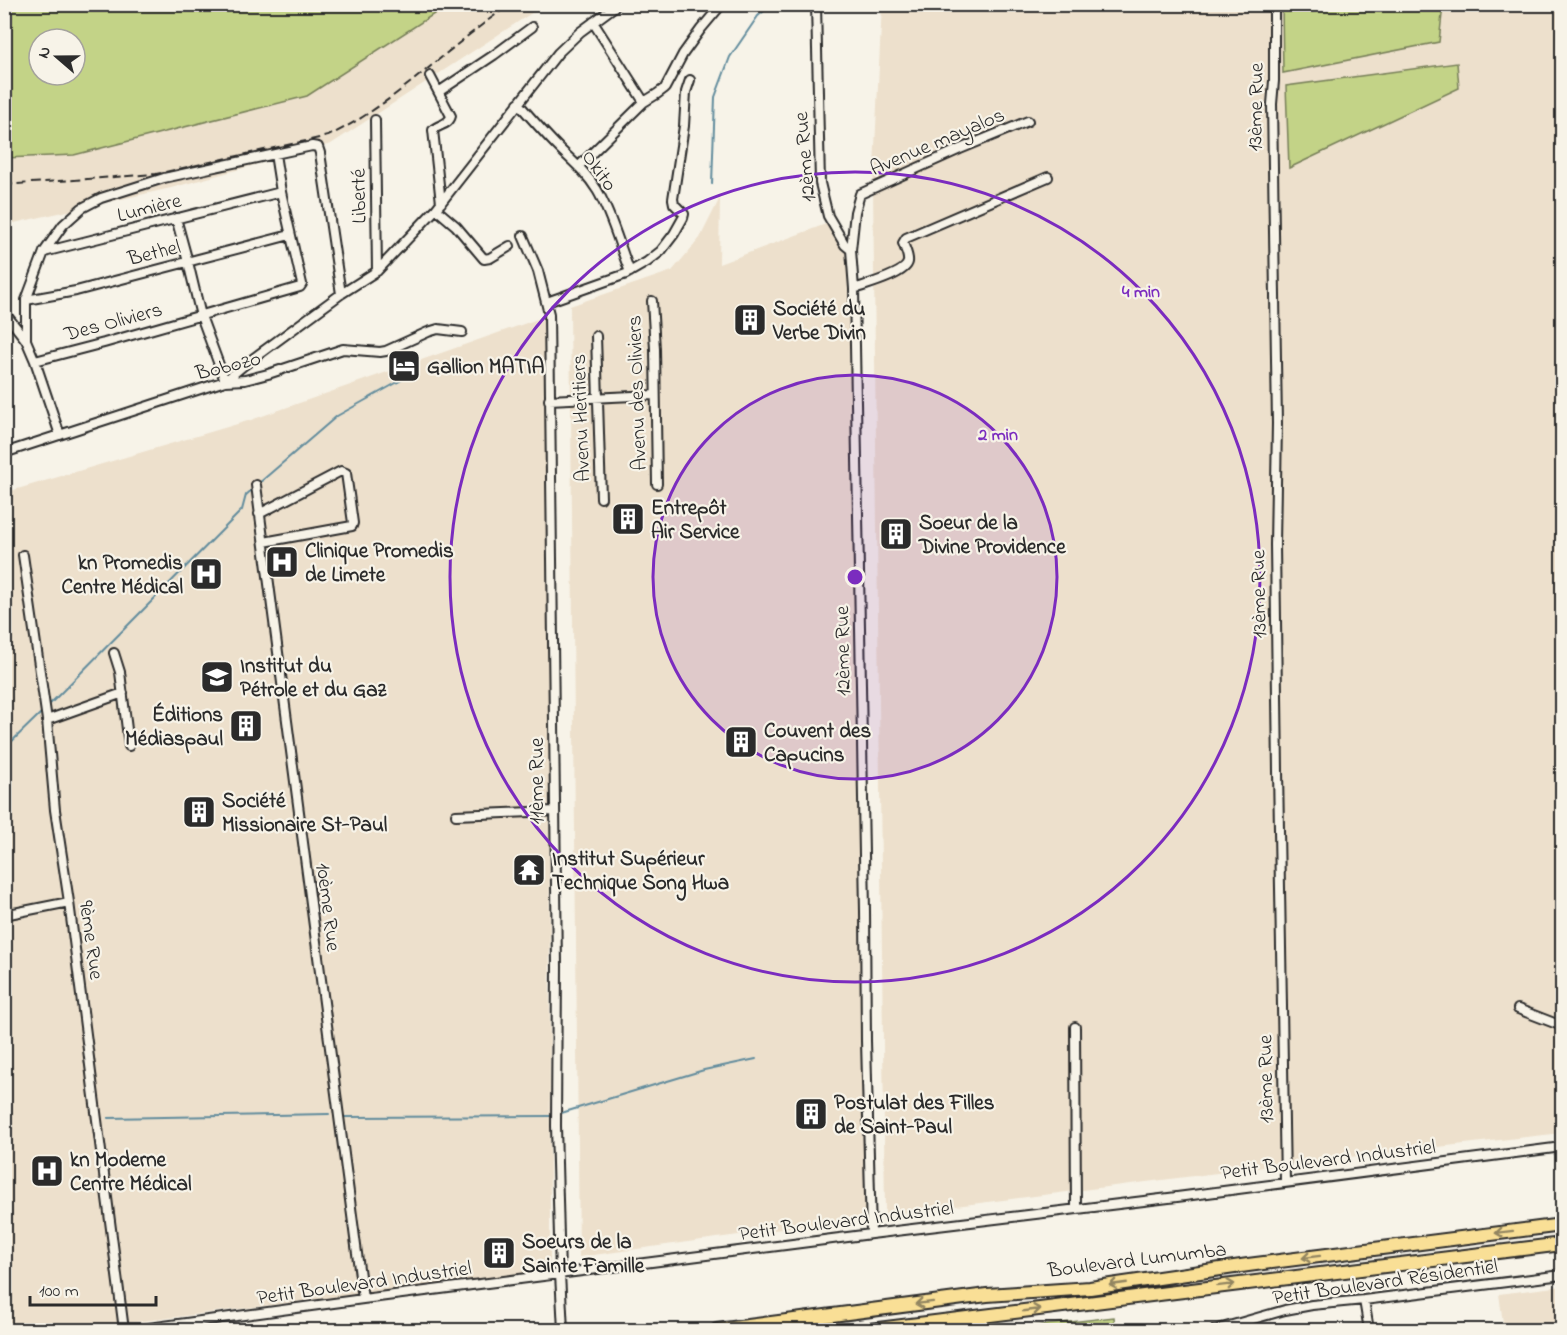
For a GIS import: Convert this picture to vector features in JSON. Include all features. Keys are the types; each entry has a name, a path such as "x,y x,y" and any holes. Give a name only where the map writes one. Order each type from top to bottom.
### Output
{"highway":[{"name":"Boulevard Lumumba","path":"717,1330 987,1295 1090,1288 1248,1265 1563,1225"},
{"name":"Boulevard Lumumba","path":"870,1330 1563,1244"}],"street":[{"path":"176,218 201,316 225,381 341,294 377,271 438,206 558,53 593,22 618,4"},
{"path":"579,166 644,102 665,88 683,54 722,4"},
{"name":"12ème Rue","path":"816,4 820,183 828,216 851,250 854,289 871,1234"},
{"name":"13ème Rue","path":"1274,4 1272,115 1276,423 1275,545 1285,1182"},
{"path":"593,22 644,102"},
{"path":"440,92 532,27"},
{"path":"430,76 451,116 447,123 433,130 438,206 484,259 510,246"},
{"path":"547,302 630,272 647,262 661,251 683,218 684,214 674,204 673,199 684,126 686,92 690,80"},
{"name":"Okito","path":"518,104 579,166 598,191 630,272"},
{"name":"Liberté","path":"375,120 377,271"},
{"name":"Avenue mayalos","path":"851,250 855,212 860,194 1028,121"},
{"path":"60,435 26,340 26,300 44,252 63,225 82,208 101,198 164,178 312,146 318,147 341,294"},
{"path":"201,316 300,287 302,284 274,154"},
{"path":"854,289 900,272 906,267 908,258 903,243 906,238 1048,177"},
{"name":"Lumière","path":"44,252 281,192"},
{"name":"Bethel","path":"26,300 76,291 290,235"},
{"name":"11ème Rue","path":"523,236 538,271 549,314 556,1126 563,1330"},
{"name":"Avenu des Oliviers","path":"652,301 657,484"},
{"path":"4,312 8,322 26,340"},
{"name":"Des Oliviers","path":"34,361 201,316"},
{"name":"Bobozo","path":"5,451 225,381 245,380 268,374 343,349 380,352 438,329 462,332"},
{"name":"Avenu Heritiers","path":"596,336 601,498"},
{"path":"549,400 654,395"},
{"path":"259,514 341,471 346,473 352,526 264,542"},
{"name":"10ème Rue","path":"256,485 363,1299"},
{"name":"9ème Rue","path":"23,555 43,694 55,810 124,1330"},
{"path":"114,653 120,672 129,746"},
{"path":"46,720 123,693"},
{"path":"456,815 555,811"},
{"path":"4,915 69,902"},
{"path":"1518,1009 1563,1026"},
{"path":"1075,1027 1076,1209"},
{"name":"Petit Boulevard Industriel","path":"134,1330 1563,1147"},
{"name":"Petit Boulevard Résidentiel","path":"1215,1330 1285,1310 1312,1305 1563,1275"},
{"path":"1364,1300 1369,1330"},
{"path":"971,1330 987,1316"}],"shaded area":[{"path":"4,5 544,5 331,144 171,188 5,225"},
{"path":"882,5 1562,5 1562,1133 1288,1164 885,1215 873,187"},
{"path":"720,198 719,264 834,221 847,249 869,1217 579,1257 570,306 672,271 700,238"},
{"path":"549,315 550,1270 73,1330 5,1330 4,493 251,420"},
{"path":"1562,1286 1562,1330 1504,1330 1499,1294"}],"green space":[{"path":"5,4 448,5 307,96 74,155 5,158"},
{"path":"1282,5 1443,5 1439,42 1283,73"},
{"path":"1457,63 1459,88 1289,168 1286,86"},
{"path":"1114,1317 1115,1330 1000,1330"}],"waterway":[{"path":"712,184 715,97 730,57 758,16 772,4"},
{"path":"258,484 337,416 416,372"},
{"path":"47,707 242,510 246,495 254,488"},
{"path":"4,749 43,711"},
{"path":"558,1114 704,1070 756,1059"},
{"path":"108,1118 329,1114"},
{"path":"345,1117 552,1116"}],"railway":[{"path":"4,185 156,174 328,136 376,108 511,4"}],"place":[{"name":"Société du Verbe Divin","path":"750,320"},
{"name":"Gallion MATIA","path":"404,366"},
{"name":"Entrepôt Air Service","path":"628,519"},
{"name":"Soeur de la Divine Providence","path":"896,534"},
{"name":"Clinique Promedis de Limete","path":"282,562"},
{"name":"kn Promedis Centre Médical","path":"206,574"},
{"name":"Institut du Pétrole et du Gaz","path":"217,677"},
{"name":"Éditions Médiaspaul","path":"246,726"},
{"name":"Couvent des Capucins","path":"741,742"},
{"name":"Société Missionaire St-Paul","path":"199,812"},
{"name":"Institut Supérieur Technique Song Hwa","path":"529,870"},
{"name":"Postulat des Filles de Saint-Paul","path":"811,1114"},
{"name":"kn Moderne Centre Médical","path":"47,1171"},
{"name":"Soeurs de la Sainte Famille","path":"499,1253"}]}
